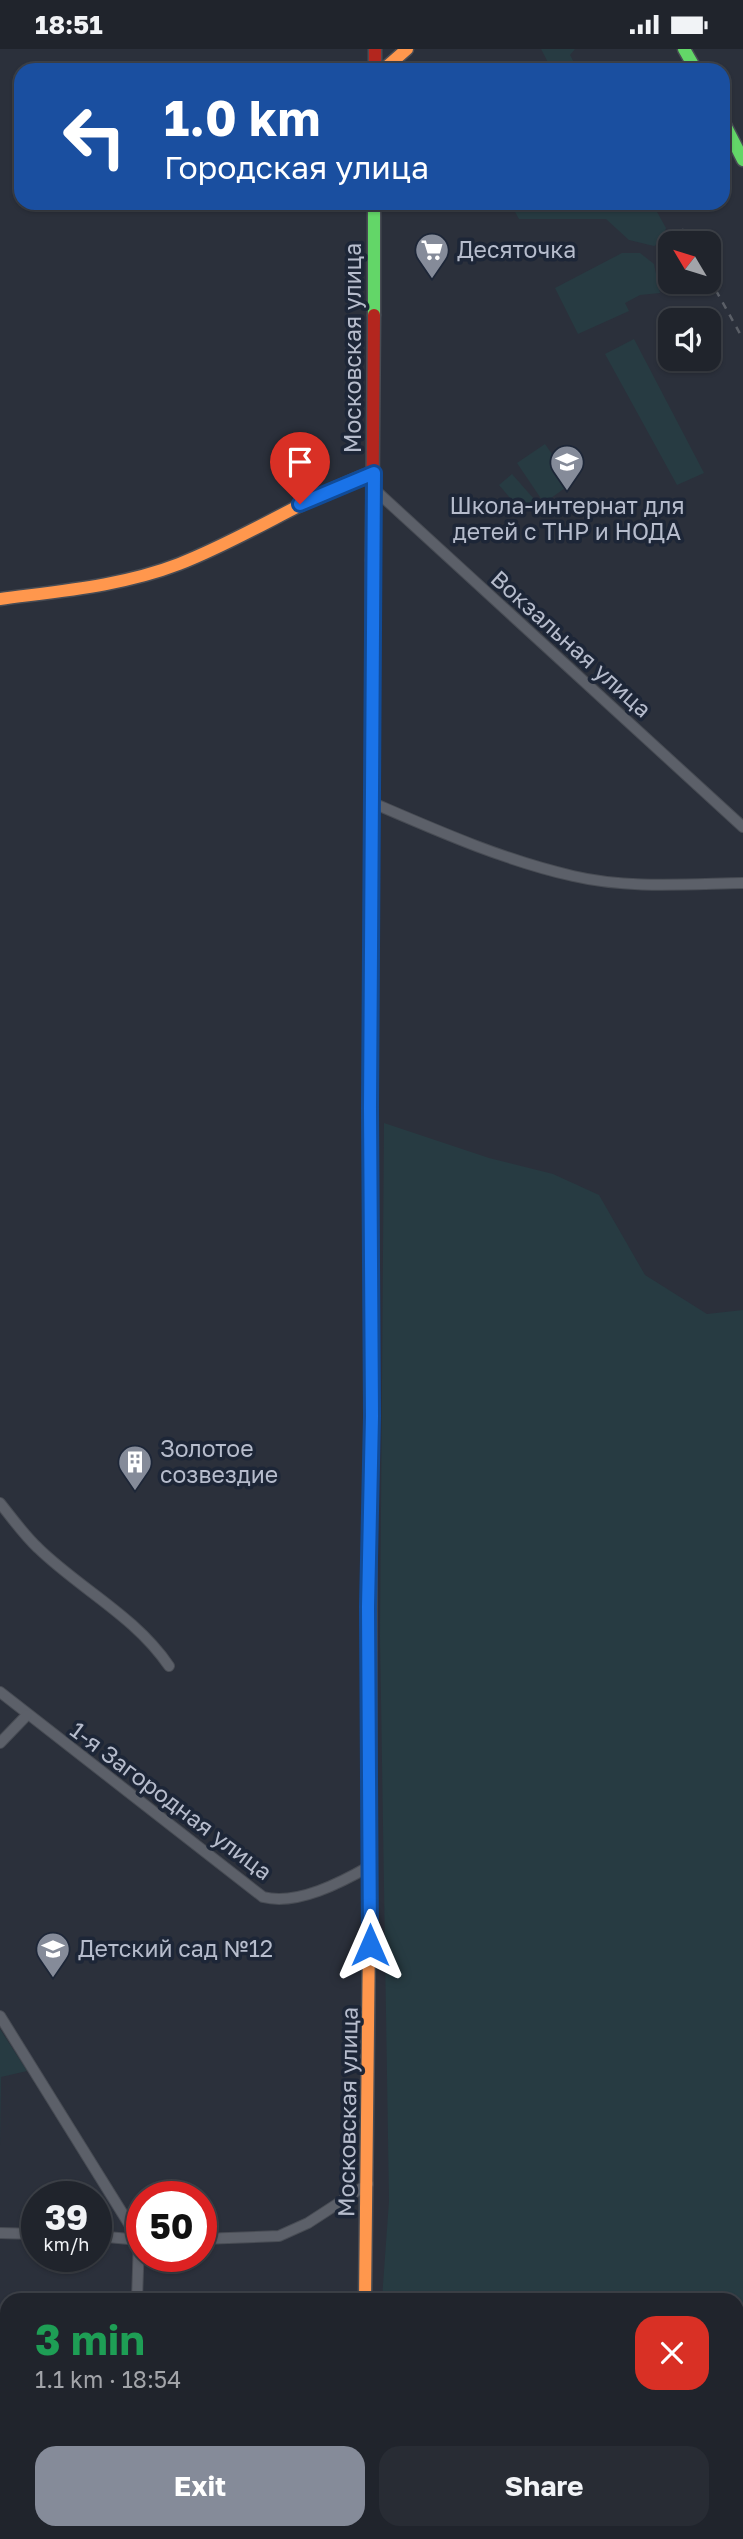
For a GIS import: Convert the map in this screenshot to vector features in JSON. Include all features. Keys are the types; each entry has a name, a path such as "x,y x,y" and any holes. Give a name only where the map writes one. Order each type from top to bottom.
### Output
{"main road":[{"path":"391,63 407,49"},
{"path":"730,135 743,160"},
{"name":"Московская улица","path":"365,2293 369,2183 368,1607 372,1416 370,1108 374,210"},
{"path":"0,599 131,579 180,563 324,492 374,473"}],"street":[{"name":"Вокзальная улица","path":"374,489 743,827"},
{"path":"373,803 439,833 574,877 634,884 743,883"},
{"path":"0,1503 38,1549 111,1604 158,1650 169,1666"},
{"name":"1-я Загородная улица","path":"0,1692 263,1896 270,1899 313,1892 370,1866"},
{"path":"0,1743 27,1715"},
{"path":"0,2016 126,2216"},
{"path":"217,2239 286,2234 308,2223 369,2183"},
{"path":"0,2233 21,2234"},
{"path":"137,2293 139,2272"}],"shaded area":[{"path":"541,49 575,49 570,55 574,63 548,63"},
{"path":"514,210 656,210 666,228 665,231 658,231 658,244 654,246 629,240 606,219 519,219"},
{"path":"622,253 640,253 654,264 658,293 640,295 625,303 629,311 578,334 555,288"},
{"path":"634,339 704,473 677,485 605,354"},
{"path":"545,444 572,483 544,503 517,463"},
{"path":"512,474 534,499 521,511 499,485"},
{"path":"384,1123 489,1158 553,1174 599,1195 645,1275 707,1314 743,1310 743,2293 382,2293 389,2201 380,1637"},
{"path":"0,2029 27,2071 1,2077 0,2145"}],"railway":[{"path":"718,294 743,339"}],"traffic: fast":[{"path":"684,49 692,63"},
{"path":"730,135 743,160"},
{"path":"374,210 374,315"},
{"path":"370,1847 371,940"}],"traffic: slow":[{"path":"391,63 407,49"},
{"path":"0,599 91,587 135,578 179,564 324,493 374,472"},
{"path":"371,940 372,560"},
{"path":"365,2293 370,1847"}],"traffic: jam":[{"path":"375,49 375,63"},
{"path":"372,560 374,315"}],"place":[{"name":"Десяточка","path":"432,280"},
{"name":"Школа-интернат для детей с ТНР и НОДА","path":"567,492"},
{"name":"Золотое созвездие","path":"135,1492"},
{"name":"Детский сад №12","path":"53,1979"}],"route":[{"path":"300,504 351,480 374,473 370,1052 372,1416 368,1607 370,1945"}]}
